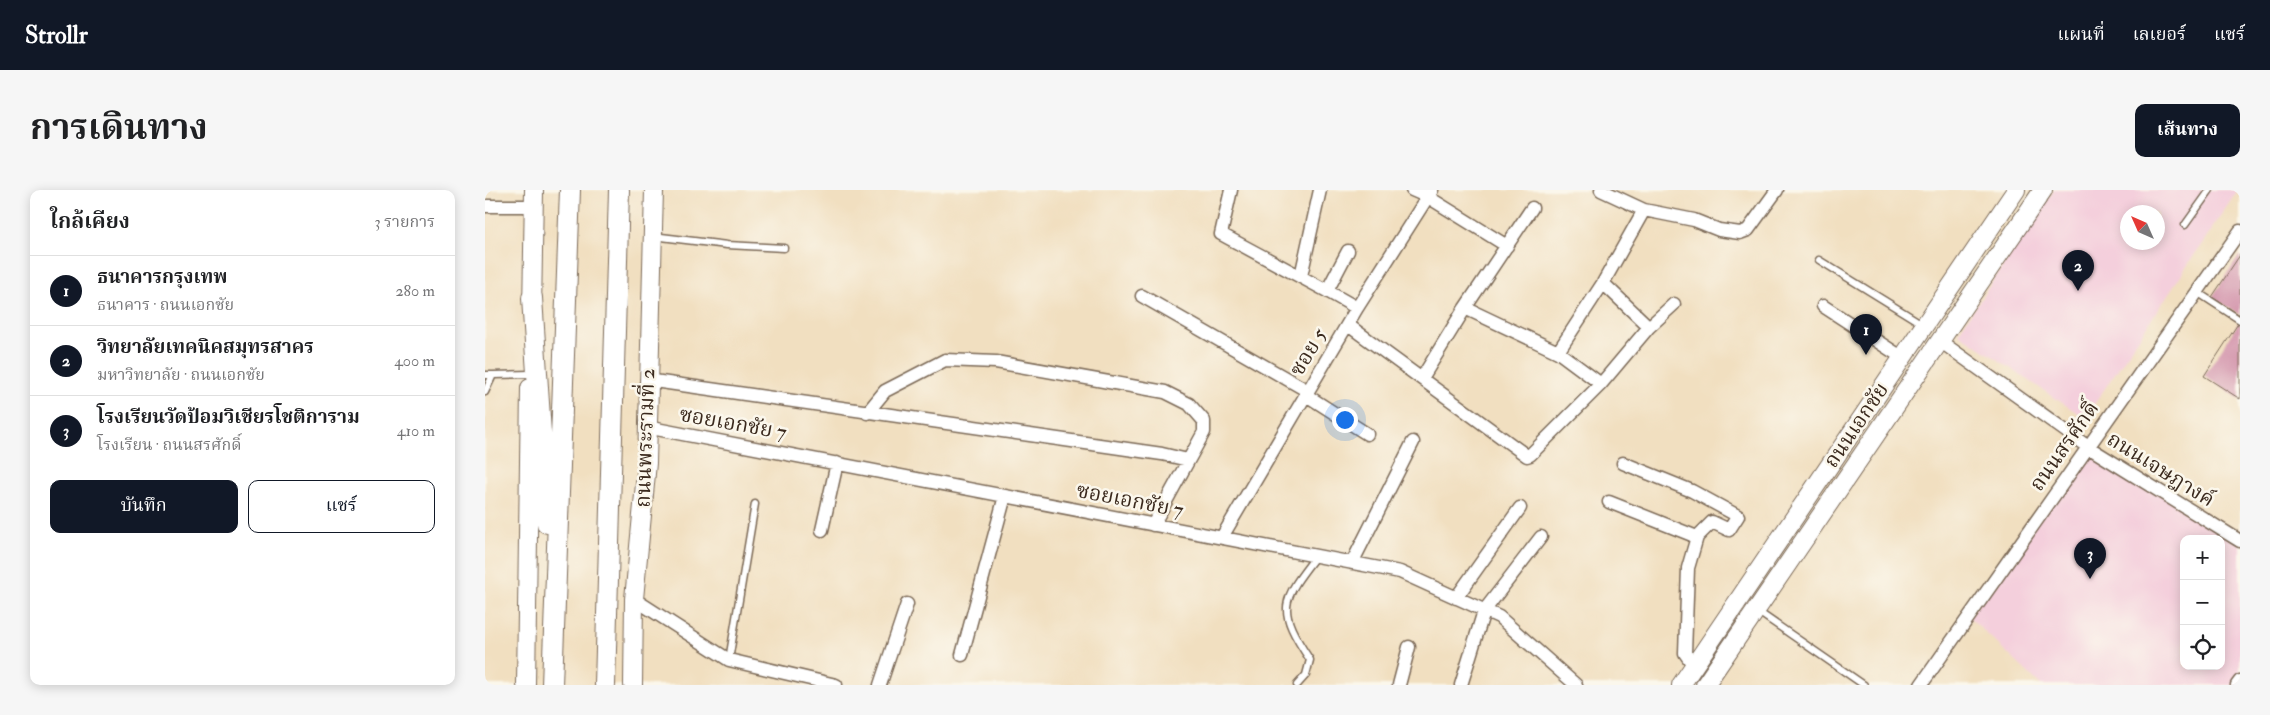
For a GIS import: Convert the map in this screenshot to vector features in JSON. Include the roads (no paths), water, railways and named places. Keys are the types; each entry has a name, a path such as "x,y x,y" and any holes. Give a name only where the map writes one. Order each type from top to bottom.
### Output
{"highway":[{"path":"552,685 570,190"},
{"name":"ถนนพระรามที่ 2","path":"605,685 619,190"},
{"path":"533,298 553,650"}],"main road":[{"name":"ถนนพระรามที่ 2","path":"633,685 634,599 647,463 647,380 653,190"},
{"name":"ถนนเอกชัย","path":"1681,685 2016,190"},
{"name":"ถนนเอกชัย","path":"1705,685 2043,190"},
{"path":"526,685 533,198"}],"street":[{"path":"1231,190 1221,234 1357,308"},
{"path":"1301,276 1320,190"},
{"path":"1413,190 1430,194 1507,246"},
{"path":"1601,190 1643,210 1693,220 1731,233 1740,233 1748,230 1777,190"},
{"name":"ซอย 5","path":"1222,537 1357,308 1430,194"},
{"path":"485,206 533,198"},
{"path":"1422,378 1465,308 1531,208"},
{"path":"1558,352 1603,283 1643,210"},
{"name":"ถนนสรศักดิ์","path":"1921,685 2240,231"},
{"path":"1327,291 1348,251"},
{"path":"1603,283 1649,328"},
{"path":"1142,296 1307,393 1367,434"},
{"path":"1348,325 1527,456 1531,455 1601,384 1649,328 1674,304"},
{"path":"1823,306 1903,358"},
{"path":"1465,308 1558,352 1601,384"},
{"name":"ถนนเจษฎางค์","path":"1940,341 2088,447 2240,541"},
{"path":"867,413 885,391 945,360 996,362 1165,392 1189,404 1204,421 1204,432 1153,525"},
{"path":"647,380 1162,454 1188,460"},
{"name":"ซอยเอกชัย 7","path":"646,427 1400,572 1499,617 1576,685"},
{"path":"1352,563 1413,442"},
{"path":"822,530 837,463"},
{"path":"1623,463 1692,491 1738,516 1729,530 1712,522 1697,537 1688,568 1685,653 1694,666"},
{"path":"962,655 1005,496"},
{"path":"1609,502 1697,537"},
{"path":"1456,598 1520,508"},
{"path":"1461,685 1484,611 1541,537"},
{"path":"634,599 729,660 836,685"},
{"path":"880,685 907,604"},
{"path":"1399,685 1409,647"},
{"path":"2237,685 2240,681"}],"lane":[{"path":"2185,226 2210,190"},
{"path":"652,236 727,245 783,248"},
{"path":"1819,260 1925,326"},
{"path":"2197,292 2240,320"},
{"path":"485,375 530,374"},
{"path":"485,392 493,375"},
{"path":"729,660 755,504"},
{"path":"1297,685 1306,675 1309,660 1287,618 1287,599 1299,579 1317,556"},
{"path":"1756,611 1864,685"}],"place":[{"name":"วิทยาลัยเทคนิคสมุทรสาคร","path":"2078,291"},
{"name":"ธนาคารกรุงเทพ","path":"1866,355"},
{"name":"โรงเรียนวัดป้อมวิเชียรโชติการาม","path":"2090,579"}]}
